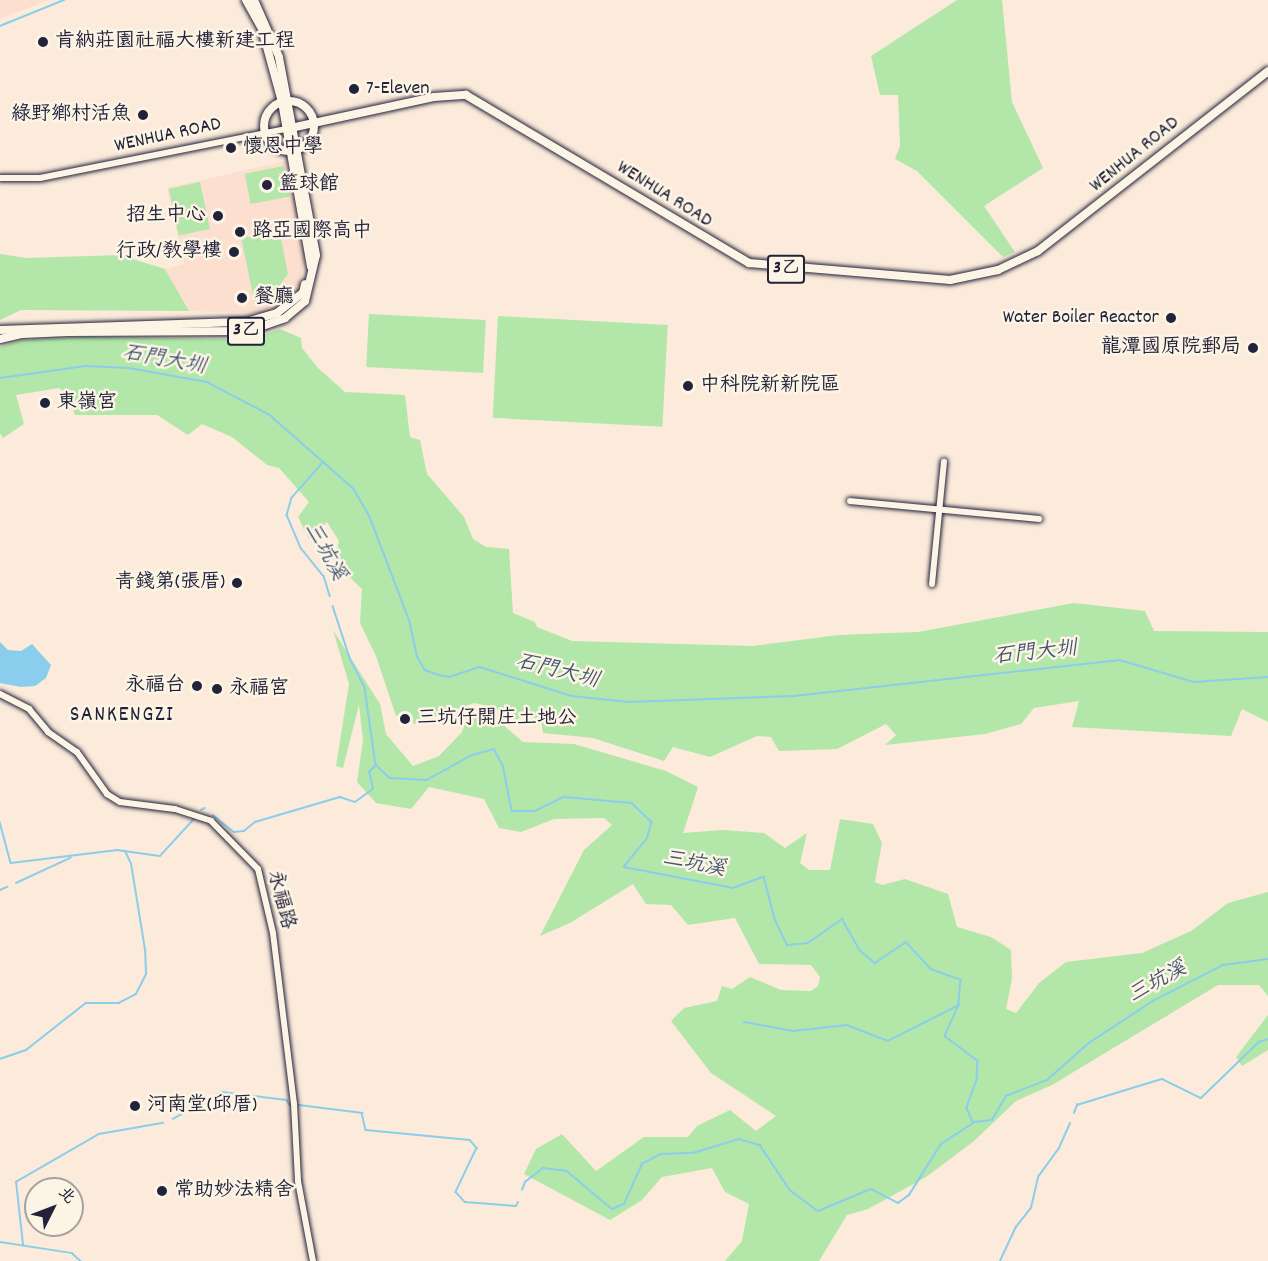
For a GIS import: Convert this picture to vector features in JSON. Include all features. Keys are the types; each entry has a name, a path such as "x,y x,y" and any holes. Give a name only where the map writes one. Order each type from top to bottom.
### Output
{"main road":[{"path":"246,0 262,29 286,102"},
{"path":"254,0 273,38 290,128"},
{"name":"WENHUA ROAD","path":"290,128 434,97 466,95 749,263 951,280 998,270 1038,251 1268,71"},
{"path":"286,102 303,106 313,122 312,135 292,151 271,143 264,132 268,111 286,102"},
{"name":"3乙","path":"0,330 246,322 277,313 303,293 311,268 290,128"},
{"name":"3乙","path":"0,339 22,334 68,332 248,331 285,318 306,301 316,269 292,151"}],"street":[{"name":"WENHUA ROAD","path":"0,178 40,178 290,128"},
{"path":"932,584 944,462"},
{"path":"850,501 1039,519"},
{"name":"永福路","path":"0,694 29,709 48,732 77,752 107,794 120,802 175,809 211,821 258,869 273,933 294,1104 298,1181 313,1261"}],"shaded area":[{"path":"0,0 48,0 0,19"},
{"name":"路亞國際高中","path":"286,161 306,250 298,292 270,313 189,311 165,269 184,264 167,188"}],"green space":[{"path":"957,0 1002,0 1012,102 1043,168 984,206 1015,252 1003,257 917,171 895,159 900,146 898,95 880,95 871,56"},
{"name":"籃球館","path":"284,166 290,196 251,204 245,174"},
{"path":"200,182 210,229 179,236 169,189"},
{"path":"265,228 281,239 288,274 276,290 258,290 261,304 255,305 240,232 246,231 248,238"},
{"path":"0,254 26,258 120,255 165,269 189,311 21,310 0,320"},
{"path":"369,314 486,320 483,373 366,367"},
{"path":"498,316 668,325 662,427 493,418"},
{"path":"280,329 301,338 302,348 318,368 345,392 405,395 410,437 420,440 427,474 464,517 473,539 486,547 509,549 513,613 535,622 537,627 572,641 753,646 839,635 918,632 1074,603 1145,611 1154,631 1268,632 1268,722 1242,709 1231,736 1072,727 1079,701 1034,708 1021,724 985,734 885,745 896,735 886,724 837,749 779,751 771,737 757,736 710,757 673,747 664,761 593,738 543,733 541,720 523,714 515,722 493,707 474,703 414,724 408,715 396,716 376,656 360,623 362,589 334,562 339,541 327,522 309,539 298,517 309,502 279,468 267,465 232,437 202,424 188,435 157,415 75,415 69,395 59,388 16,395 24,424 3,438 0,433 0,347 22,340 83,337 251,339"},
{"path":"333,630 380,704 386,734 413,766 439,756 462,732 467,717 493,716 523,742 574,744 666,771 698,787 683,833 723,830 764,833 785,848 807,833 800,863 809,870 830,870 840,819 873,824 882,843 875,882 882,885 905,879 948,894 957,927 991,937 1011,950 1012,979 1006,1009 1016,1013 1039,983 1066,962 1142,953 1191,931 1228,903 1268,892 1268,996 1259,985 1218,985 1052,1085 1016,1101 974,1141 926,1177 868,1209 847,1215 819,1261 725,1261 742,1241 749,1204 725,1192 712,1168 662,1177 642,1200 610,1220 524,1174 536,1149 562,1134 596,1171 644,1137 688,1137 697,1126 730,1110 756,1131 776,1116 711,1073 671,1021 684,1008 717,1001 722,986 732,989 750,977 781,990 811,991 818,986 820,977 811,965 759,964 735,918 688,925 671,905 646,904 633,884 570,923 540,936 584,850 612,825 604,818 554,819 521,832 499,828 484,799 429,787 411,809 376,803 357,782 363,740 359,705 343,768 336,766 349,684"},
{"path":"1268,1015 1268,1050 1242,1066 1236,1057"}],"water":[{"path":"0,642 8,650 21,651 32,644 51,665 46,678 35,686 21,687 0,683"}],"waterway":[{"path":"0,26 64,0"},
{"name":"石門大圳","path":"0,378 85,366 129,368 207,382 270,415 354,489 370,517 410,622 417,656 425,670 439,675 449,677 480,667 572,696 629,702 794,696 1120,660 1194,682 1268,677"},
{"name":"三坑溪","path":"323,463 292,498 287,515 301,548 324,576 330,596"},
{"name":"三坑溪","path":"333,606 350,658 365,688 376,765 390,778 427,780 472,755 494,749 503,765 512,811 535,811 564,797 632,803 652,822 647,839 624,867 733,888 764,877 775,919 787,945 808,943 842,919 860,950 875,963 906,942 931,969 961,980 959,1005 945,1036 978,1061 977,1080 967,1108 973,1122 992,1120 1006,1096 1047,1080 1089,1043 1153,1001 1223,965 1268,959"},
{"path":"213,815 234,832 244,831 255,822 340,797 355,802 373,789 369,772 376,765"},
{"path":"201,810 205,808"},
{"path":"0,822 11,863 117,850 160,856 194,819"},
{"path":"0,1059 26,1050 86,1003 119,1003 136,994 146,974 145,950 131,864 125,851"},
{"path":"16,883 70,858"},
{"path":"0,890 7,887"},
{"path":"744,1022 793,1031 847,1025 888,1041 959,1005"},
{"path":"1074,1113 1077,1105 1162,1079 1201,1098 1259,1042 1268,1039"},
{"path":"173,1119 222,1092 287,1100 290,1105"},
{"path":"299,1105 362,1113 366,1130 470,1140 477,1148 456,1192 465,1202 516,1206 518,1202"},
{"path":"23,1245 16,1182 99,1134 163,1123"},
{"path":"522,1190 525,1182 543,1168 567,1171 612,1209 624,1204 642,1164 661,1154 693,1153 739,1139 760,1145 790,1190 818,1211 871,1189 898,1203 909,1195 941,1144 973,1123"},
{"path":"1000,1261 1016,1227 1031,1208 1038,1177 1059,1148 1070,1123"},
{"path":"0,1242 72,1253 81,1261"}],"place":[{"name":"肯納莊園社福大樓新建工程","path":"43,42"},
{"name":"7-Eleven","path":"354,89"},
{"name":"綠野鄉村活魚","path":"143,115"},
{"name":"懷恩中學","path":"231,148"},
{"name":"籃球館","path":"267,185"},
{"name":"招生中心","path":"218,216"},
{"name":"路亞國際高中","path":"240,232"},
{"name":"行政/教學樓","path":"234,252"},
{"name":"餐廳","path":"242,298"},
{"name":"Water Boiler Reactor","path":"1171,318"},
{"name":"龍潭國原院郵局","path":"1253,348"},
{"name":"中科院新新院區","path":"688,386"},
{"name":"東嶺宮","path":"45,403"},
{"name":"青錢第(張厝)","path":"237,583"},
{"name":"永福台","path":"197,686"},
{"name":"永福宮","path":"217,689"},
{"name":"三坑仔開庄土地公","path":"405,719"},
{"name":"河南堂(邱厝)","path":"135,1106"},
{"name":"常助妙法精舍","path":"162,1191"}],"district":[{"name":"SANKENGZI","path":"122,716"}]}
